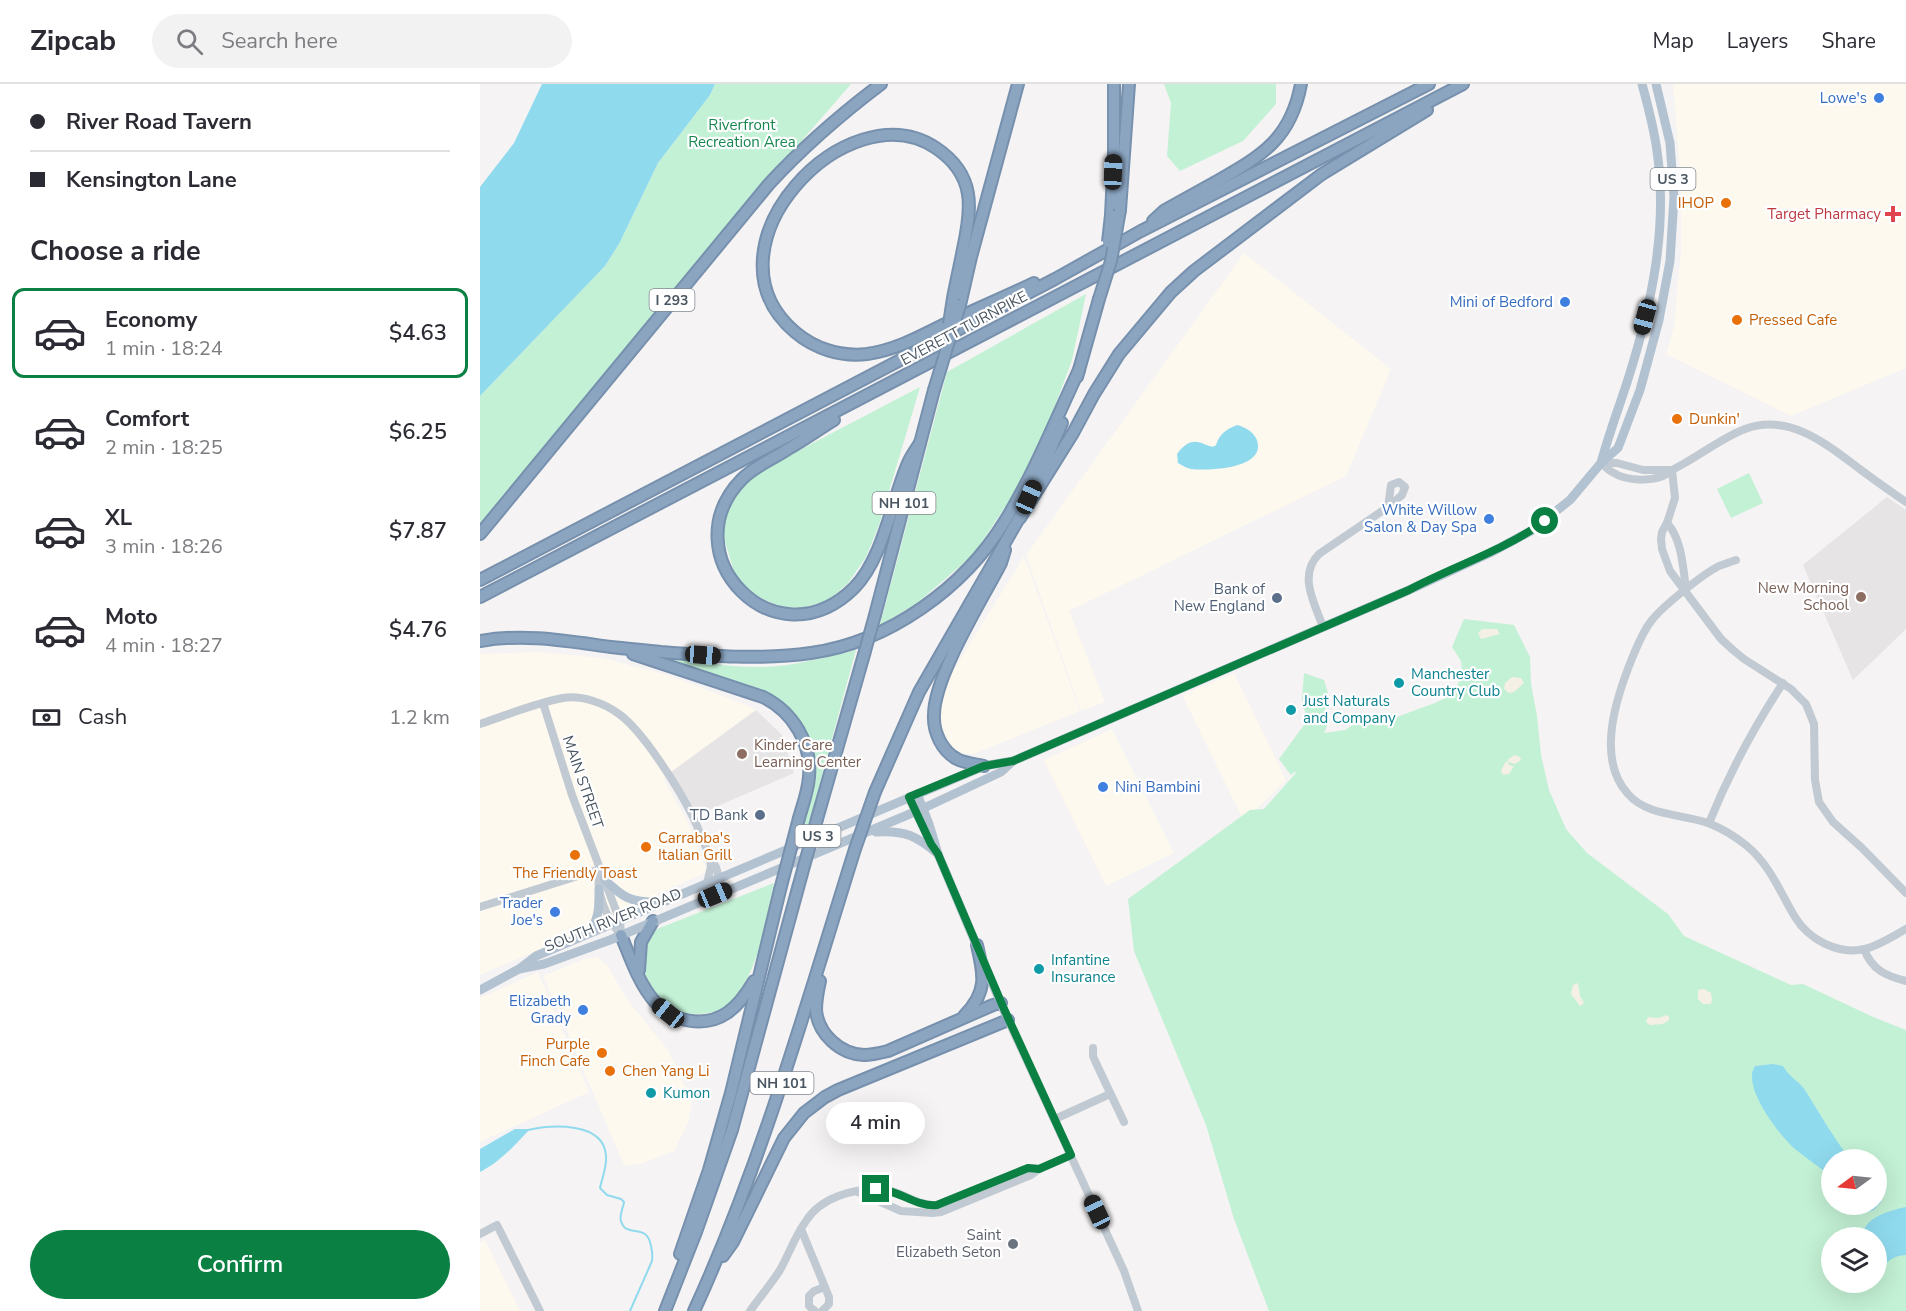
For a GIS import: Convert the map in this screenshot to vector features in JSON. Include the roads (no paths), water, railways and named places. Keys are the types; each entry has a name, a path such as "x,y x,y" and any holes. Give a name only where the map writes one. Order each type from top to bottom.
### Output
{"highway":[{"name":"I 293","path":"480,534 769,184 821,131 881,84"},
{"name":"NH 101","path":"663,1311 708,1199 732,1130 949,342 956,301 971,257 1018,84"},
{"path":"1114,84 1115,213"},
{"path":"480,640 541,637 612,647 720,656 780,656 812,653 874,635 904,619 957,579 988,546 1005,521 1028,480 1079,370 1099,299 1115,213 1130,84"},
{"path":"1141,231 1165,210 1259,156 1283,130 1297,101 1301,84"},
{"name":"EVERETT TURNPIKE","path":"480,580 1089,261 1141,231 1428,84"},
{"name":"EVERETT TURNPIKE","path":"480,597 1462,84"},
{"path":"1020,518 1119,354 1171,292 1194,271 1322,174 1470,84"},
{"path":"956,301 970,218 968,195 955,166 937,149 923,141 900,135 883,136 859,142 837,152 816,165 793,188 771,223 764,246 763,271 766,287 776,309 791,328 811,343 834,352 850,355 882,351 915,340 1071,264 1089,261"},
{"name":"NH 101","path":"694,1311 762,1144 875,792 919,692 1020,518 1067,412 1079,370"},
{"path":"892,382 789,449 755,468 742,479 732,492 722,514 718,538 723,563 734,584 759,605 782,613 815,612 844,597 856,586 873,558 909,460 920,443"},
{"path":"984,766 962,761 950,754 936,732 934,709 948,666 1001,563 1008,537"},
{"path":"612,647 773,702 788,714 804,741 809,765 806,792 731,1093 710,1170 663,1311"},
{"path":"844,886 818,992 816,1011 825,1036 844,1050 857,1054 876,1054 959,1022 993,1005 1001,1004"},
{"path":"639,977 641,942 653,921"},
{"path":"621,935 648,994 656,1004 681,1019 704,1021 716,1019 727,1013 746,994 760,970"},
{"path":"959,1022 976,1002 982,987 983,971 977,945"},
{"path":"711,1274 733,1242 784,1138 815,1104 852,1083 1008,1020"}],"main road":[{"name":"SOUTH RIVER ROAD","path":"1601,463 1632,368 1657,258 1661,215 1659,168 1655,136 1642,84"},
{"name":"SOUTH RIVER ROAD","path":"481,988 519,969 536,956 984,766 1013,761 1490,553 1532,531 1570,500 1601,463 1618,448 1640,390 1668,276 1673,219 1673,178 1668,135 1656,84"},
{"name":"SOUTH RIVER ROAD","path":"519,969 544,964 621,935 920,810 1001,772 1013,761"},
{"path":"913,796 931,844 938,854 1008,1020"},
{"path":"867,832 886,831 911,835 938,854"},
{"path":"604,879 618,893 632,900 663,902"},
{"path":"585,936 597,919 599,889"}],"street":[{"path":"1601,463 1617,463 1643,470 1672,470 1738,432 1754,426 1776,424 1801,431 1825,444 1906,502"},
{"path":"1672,470 1675,498 1661,535 1662,549 1670,571 1721,639 1744,659 1783,683 1799,696 1811,714 1815,735 1819,802 1826,813 1893,878 1906,894"},
{"path":"1323,627 1308,581 1311,561 1388,507"},
{"path":"1667,523 1674,533 1682,560 1686,590"},
{"path":"1736,560 1710,572 1686,590 1656,616 1641,637 1623,680 1612,731 1612,753 1618,779 1636,801 1656,810 1708,824 1737,839 1762,862 1775,880 1796,919 1818,940 1835,947 1864,949 1883,942 1906,929"},
{"path":"1708,824 1741,750 1783,683"},
{"path":"480,724 565,698 586,699 604,705 621,715 640,735 677,787 694,819 719,878 715,895"},
{"name":"MAIN STREET","path":"543,704 604,879 616,923"},
{"path":"707,883 711,867 710,857"},
{"path":"480,907 600,869"},
{"name":"MAIN STREET","path":"600,869 597,878 599,889 621,935"},
{"path":"1864,949 1878,970 1887,976 1906,981"},
{"path":"1008,1020 1124,1271 1138,1311"},
{"path":"1093,1048 1093,1056 1124,1122"},
{"path":"1055,1119 1110,1094"},
{"path":"857,1191 901,1211 941,1212 1028,1176 1071,1155"},
{"path":"750,1311 775,1277 810,1214 824,1203 840,1195 857,1191 888,1190 924,1204 937,1205 1028,1168 1039,1169"},
{"path":"480,1234 497,1225 540,1310"},
{"path":"801,1229 830,1301 827,1308 822,1311"},
{"path":"815,1311 809,1306 809,1296 814,1291 825,1287"}],"water":[{"path":"542,84 715,84 710,95 658,163 619,244 605,266 480,396 480,187 514,143"},
{"path":"1237,425 1248,430 1256,438 1258,448 1254,456 1246,462 1235,466 1210,469 1191,469 1178,463 1177,454 1184,446 1196,442 1213,447 1224,433"},
{"path":"1773,1064 1783,1066 1802,1087 1843,1149 1821,1149 1821,1169 1788,1142 1764,1110 1753,1085 1752,1075 1755,1066"},
{"path":"515,1129 530,1129 501,1158 480,1172 480,1149"},
{"path":"1906,1207 1906,1255 1893,1258 1887,1262 1887,1227 1866,1227 1878,1216 1887,1215 1887,1212"}],"waterway":[{"path":"528,1130 550,1127 575,1128 596,1136 603,1145 606,1160 600,1188 607,1195 624,1202 620,1216 623,1225 628,1230 645,1234 652,1250 652,1261 630,1311"}],"place":[{"name":"Lowe's","path":"1879,98"},
{"name":"IHOP","path":"1726,203"},
{"name":"Target Pharmacy","path":"1893,214"},
{"name":"Mini of Bedford","path":"1565,302"},
{"name":"Pressed Cafe","path":"1737,320"},
{"name":"Dunkin'","path":"1677,419"},
{"name":"White Willow Salon & Day Spa","path":"1489,519"},
{"name":"New Morning School","path":"1861,597"},
{"name":"Bank of New England","path":"1277,598"},
{"name":"Manchester Country Club","path":"1399,683"},
{"name":"Just Naturals and Company","path":"1291,710"},
{"name":"Kinder Care Learning Center","path":"742,754"},
{"name":"Nini Bambini","path":"1103,787"},
{"name":"TD Bank","path":"760,815"},
{"name":"Carrabba's Italian Grill","path":"646,847"},
{"name":"The Friendly Toast","path":"575,855"},
{"name":"Trader Joe's","path":"555,912"},
{"name":"Infantine Insurance","path":"1039,969"},
{"name":"Elizabeth Grady","path":"583,1010"},
{"name":"Purple Finch Cafe","path":"602,1053"},
{"name":"Chen Yang Li","path":"610,1071"},
{"name":"Kumon","path":"651,1093"},
{"name":"Saint Elizabeth Seton","path":"1013,1244"}],"park label":[{"name":"Riverfront Recreation Area","path":"742,134"}]}
